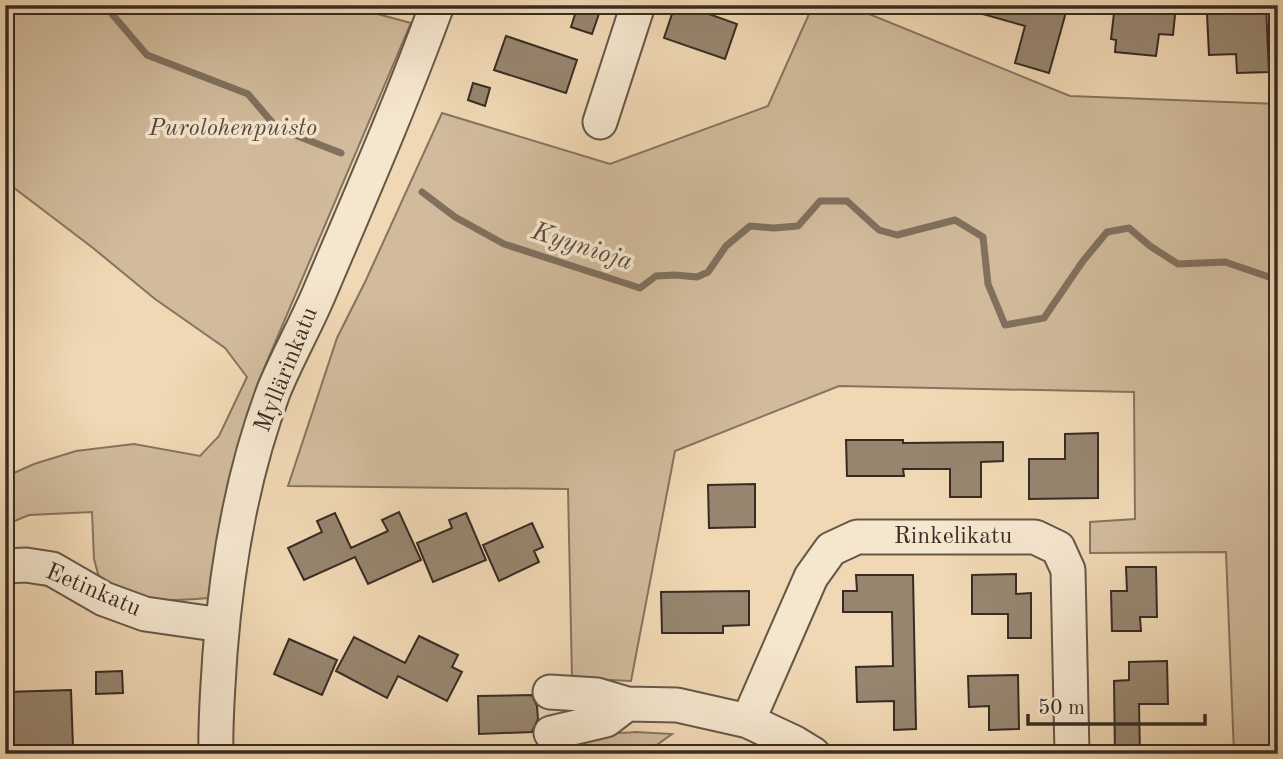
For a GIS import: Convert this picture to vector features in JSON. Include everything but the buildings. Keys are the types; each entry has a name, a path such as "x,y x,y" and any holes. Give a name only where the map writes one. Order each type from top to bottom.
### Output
{"street":[{"name":"Myllärinkatu","path":"216,754 215,726 225,587 236,523 253,455 274,390 325,280 418,58 437,5"},
{"path":"600,122 638,5"},
{"name":"Rinkelikatu","path":"748,721 811,577 831,549 857,537 1035,537 1058,548 1068,570 1072,754"},
{"name":"Eetinkatu","path":"5,566 26,565 52,569 104,599 145,614 222,625"},
{"path":"550,692 597,695 627,704 677,705 748,721 813,754"},
{"path":"551,733 606,720 627,704"}],"green space":[{"name":"Purolohenpuisto","path":"5,5 344,5 411,23 257,385 228,491 208,598 152,599 128,594 100,581 94,559 92,512 29,515 5,525 5,477 34,464 76,451 134,444 200,456 219,436 247,377 225,348 155,299 5,181"},
{"path":"813,5 847,5 1070,96 1278,104 1278,754 1234,754 1226,552 1090,553 1090,522 1135,519 1134,392 839,386 675,451 631,681 572,678 568,489 288,486 337,338 442,113 610,164 768,106"},
{"path":"635,732 672,734 644,754 574,754 574,748 588,739"}],"waterway":[{"name":"Kyynioja","path":"108,5 112,14 147,55 248,94 277,128 341,153"},
{"name":"Kyynioja","path":"422,192 455,217 504,244 640,288 656,276 697,277 708,272 726,246 750,226 798,226 820,201 847,201 879,230 897,235 955,220 983,237 988,284 1005,325 1044,318 1083,261 1107,232 1129,228 1178,264 1225,262 1278,280"}]}
